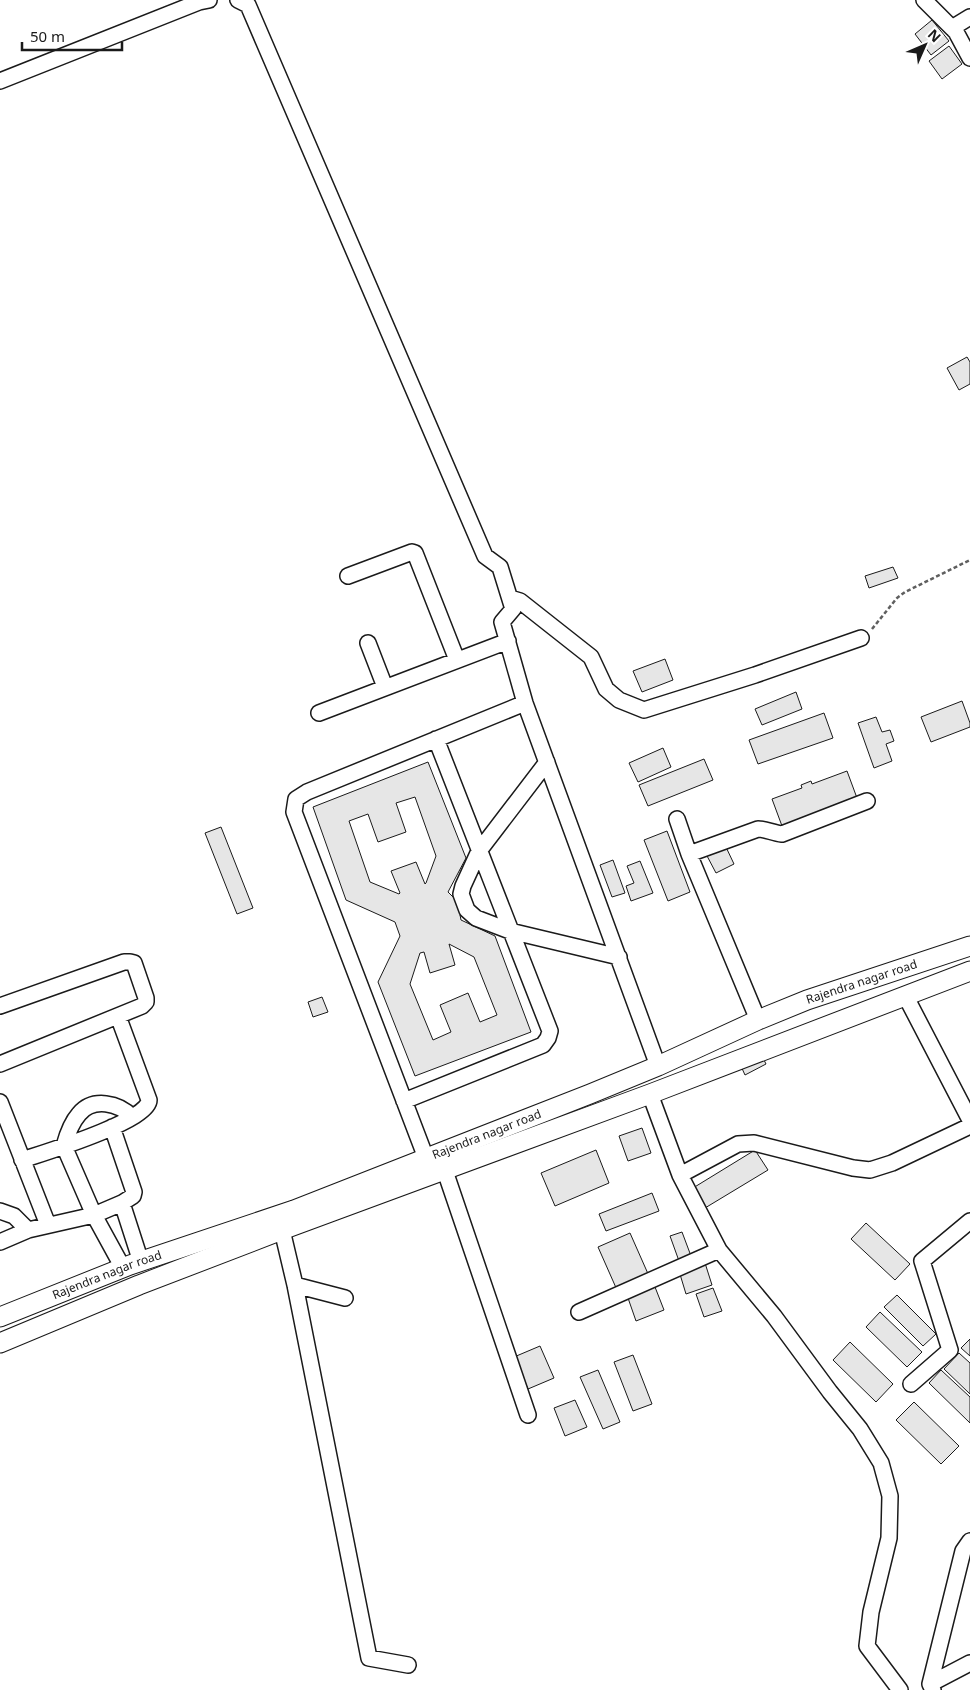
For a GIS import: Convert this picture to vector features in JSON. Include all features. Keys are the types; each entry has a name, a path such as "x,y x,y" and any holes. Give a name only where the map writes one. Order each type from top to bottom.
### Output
{"main road":[{"name":"Rajendra nagar road","path":"0,1317 123,1268 294,1210 590,1094 808,1000 970,946"},
{"name":"Rajendra nagar road","path":"0,1343 139,1285 282,1230 650,1094 970,971"},
{"path":"590,1094 597,1113"}],"street":[{"path":"0,81 199,2 209,0"},
{"path":"238,0 248,5 485,556 500,567 513,609 502,622 526,703 658,1066"},
{"path":"924,0 946,13 952,28 970,58"},
{"path":"952,28 970,17"},
{"path":"348,576 412,552 415,553 458,660"},
{"path":"510,598 520,601 591,657 606,689 619,700 644,710 755,675 862,638"},
{"path":"319,714 508,641"},
{"path":"368,643 385,687"},
{"path":"426,1158 294,812 296,800 307,792 526,703"},
{"path":"404,1101 543,1045 550,1031 436,739"},
{"path":"547,762 480,851 461,894 467,910 476,918 510,930 618,957"},
{"path":"689,854 758,828 782,834 867,801"},
{"path":"677,819 689,854 758,1020"},
{"path":"0,1006 124,962 134,963 146,998 146,1002 142,1006 0,1064"},
{"path":"905,995 970,1120"},
{"path":"22,1160 112,1128 146,1108 149,1104 118,1016"},
{"path":"650,1094 680,1175 719,1250 774,1316 860,1429 881,1463 890,1496 889,1538 871,1612 867,1646 900,1690"},
{"path":"0,1102 48,1225"},
{"path":"123,1268 94,1215 64,1146 68,1132 75,1119 80,1112 88,1107 103,1103 112,1105 126,1110 132,1117"},
{"path":"680,1175 745,1142 853,1168 870,1170 892,1163 970,1126"},
{"path":"0,1242 28,1230 94,1215 134,1196 112,1128"},
{"path":"445,1171 528,1415"},
{"path":"122,1203 141,1262"},
{"path":"0,1211 14,1216 28,1230"},
{"path":"911,1384 950,1350 922,1261 970,1221"},
{"path":"282,1230 295,1285 369,1658 408,1665"},
{"path":"579,1312 719,1250"},
{"path":"295,1285 345,1298"},
{"path":"931,1687 968,1552"},
{"path":"931,1687 970,1663"}],"path":[{"path":"862,638 870,633 905,592 970,560"}],"building":[{"path":"932,20 949,41 931,55 915,34"},
{"path":"949,46 962,64 942,79 929,61"},
{"path":"967,357 970,362 970,384 959,390 947,368"},
{"path":"893,567 898,578 869,588 865,576"},
{"path":"665,659 673,680 642,692 633,671"},
{"path":"796,692 802,709 762,725 755,709"},
{"path":"962,701 970,727 931,742 921,717"},
{"path":"824,713 833,738 758,764 749,740"},
{"path":"876,717 882,732 890,730 894,741 886,744 892,761 874,768 858,723"},
{"path":"663,748 671,767 638,782 629,763"},
{"path":"704,759 713,780 648,806 639,785"},
{"path":"428,762 466,858 448,892 454,898 459,895 465,912 460,915 461,920 495,936 531,1032 415,1076 378,982 400,936 395,922 346,900 313,807","holes":["415,797 436,856 425,884 416,862 391,871 399,894 370,882 349,821 368,814 378,842 406,832 396,803","449,944 474,957 497,1015 480,1022 468,993 440,1005 451,1032 433,1040 410,984 420,953 424,952 430,973 455,965"]},
{"path":"847,771 857,798 782,826 772,799 802,788 801,785 811,781 812,784"},
{"path":"221,827 253,908 237,914 205,833"},
{"path":"667,831 690,892 668,901 644,840"},
{"path":"725,845 734,864 716,873 706,854"},
{"path":"613,860 625,893 612,897 600,865"},
{"path":"640,861 653,893 631,901 626,886 634,883 627,866"},
{"path":"322,997 328,1012 313,1017 308,1002"},
{"path":"761,1054 766,1064 745,1075 740,1064"},
{"path":"642,1128 651,1153 628,1161 619,1136"},
{"path":"596,1150 609,1183 555,1206 541,1173"},
{"path":"755,1150 768,1170 705,1208 693,1188"},
{"path":"652,1193 659,1211 606,1231 599,1214"},
{"path":"866,1223 910,1264 895,1280 851,1239"},
{"path":"682,1232 691,1256 679,1261 670,1236"},
{"path":"630,1233 649,1276 617,1290 598,1247"},
{"path":"705,1263 712,1285 686,1294 679,1271"},
{"path":"655,1287 664,1310 636,1321 628,1298"},
{"path":"713,1288 722,1311 704,1317 696,1294"},
{"path":"897,1295 936,1334 923,1346 884,1307"},
{"path":"880,1312 922,1352 907,1367 866,1327"},
{"path":"970,1339 970,1356 961,1348"},
{"path":"850,1342 893,1384 876,1402 833,1360"},
{"path":"540,1346 554,1378 528,1389 514,1357"},
{"path":"959,1353 970,1363 970,1394 944,1369"},
{"path":"633,1355 652,1404 633,1411 614,1362"},
{"path":"598,1370 620,1422 603,1429 580,1377"},
{"path":"941,1370 970,1397 970,1423 929,1383"},
{"path":"575,1400 587,1427 565,1436 554,1408"},
{"path":"914,1402 959,1446 941,1464 896,1420"}]}
